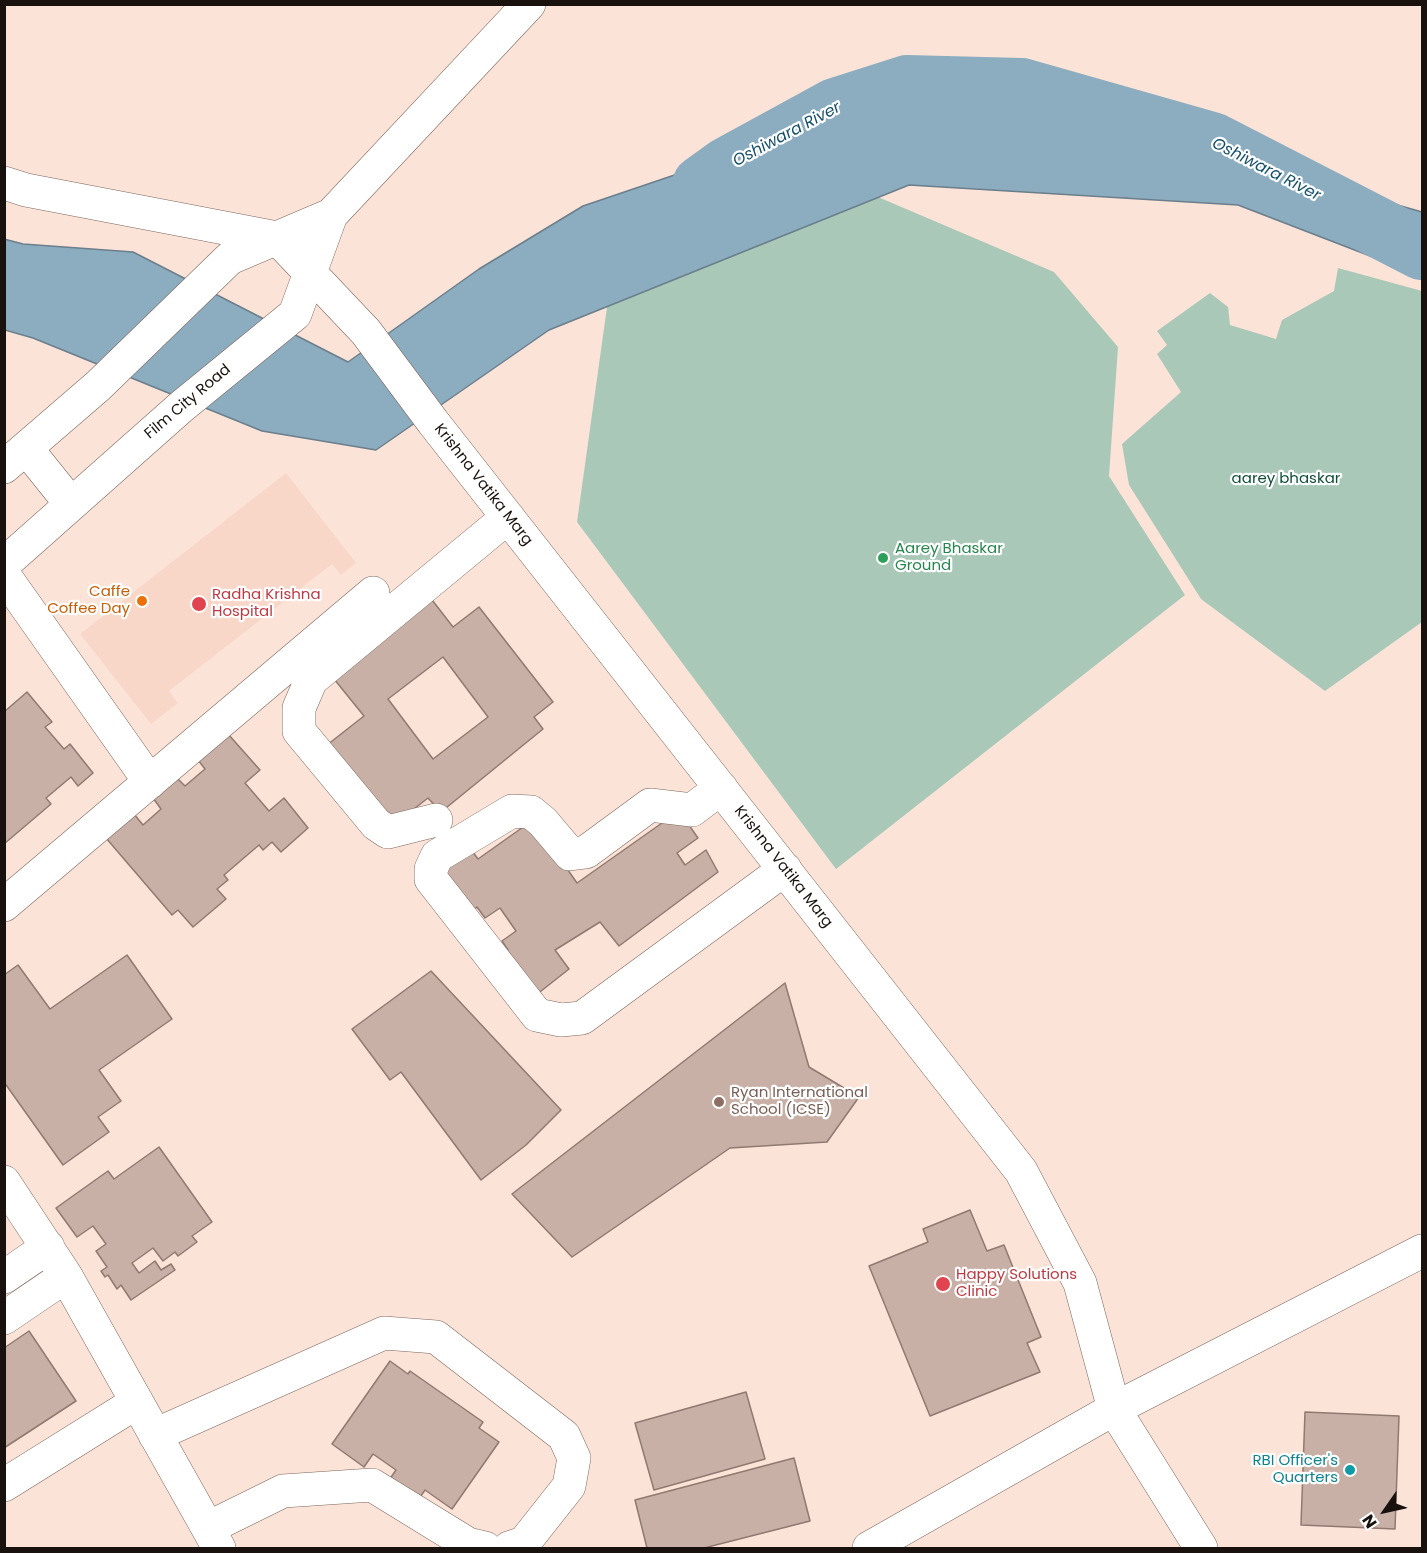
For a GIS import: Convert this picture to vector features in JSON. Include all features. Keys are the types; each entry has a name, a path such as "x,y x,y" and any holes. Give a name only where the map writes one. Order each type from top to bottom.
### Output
{"street":[{"name":"Film City Road","path":"4,564 181,407 295,314 331,215 529,4"},
{"path":"4,183 26,190 277,238"},
{"name":"Film City Road","path":"15,457 98,386 230,258 331,215"},
{"name":"Krishna Vatika Marg","path":"277,238 366,332 433,422 1021,1171 1080,1283 1114,1409 1201,1548"},
{"path":"15,457 71,504"},
{"path":"436,820 388,832 376,824 299,731 299,708 311,680 508,517"},
{"path":"4,575 150,782"},
{"path":"4,906 373,593"},
{"path":"721,788 692,810 650,805 586,852 570,854 543,822 531,812 512,811 437,856 431,869 431,879 537,1015 561,1020 582,1018 785,869"},
{"path":"4,1182 66,1276 214,1538 283,1491 372,1485 468,1544 485,1548"},
{"path":"4,1277 48,1247"},
{"path":"869,1548 1114,1409 1422,1251"},
{"path":"4,1318 66,1276"},
{"path":"155,1435 384,1333 436,1337 564,1436 574,1458 568,1486 524,1543 509,1548"},
{"path":"4,1485 137,1402"}],"shaded area":[{"name":"Radha Krishna Hospital","path":"286,473 356,563 341,575 332,564 169,691 178,703 151,724 80,634"}],"green space":[{"name":"Aarey Bhaskar Ground","path":"878,197 1054,272 1118,347 1109,476 1185,595 836,869 577,522 607,307"},
{"name":"aarey bhaskar","path":"1338,268 1422,291 1422,622 1325,691 1201,599 1129,485 1122,444 1181,392 1157,354 1167,345 1157,331 1210,293 1228,307 1230,325 1276,339 1282,320 1334,291"}],"water":[{"path":"997,91 1422,212 1422,276 1238,205 909,185 549,330 376,450 262,431 33,338 5,330 4,239 23,244 133,252 348,362 479,269 583,206 893,101"}],"building":[{"path":"429,596 453,627 479,607 553,702 534,717 543,729 441,812 428,798 392,826 327,745 364,716 330,674","holes":["443,657 488,717 433,759 388,699"]},
{"path":"27,692 52,722 45,727 64,749 70,744 93,773 78,786 71,777 46,798 51,804 4,844 4,712"},
{"path":"228,734 260,770 245,783 269,811 284,798 308,828 281,852 272,842 263,850 259,845 224,875 228,880 217,889 226,899 193,927 178,910 172,915 106,838 134,814 143,825 161,809 153,798 177,778 185,786 205,769 198,760"},
{"path":"679,811 698,838 677,853 685,865 706,850 718,872 619,946 600,922 555,950 569,969 531,999 500,955 508,950 502,941 516,931 500,908 485,918 477,907 466,916 436,873 470,848 478,859 533,820 577,883"},
{"path":"127,955 172,1019 99,1070 121,1101 98,1117 109,1132 63,1165 4,1082 4,975 18,965 50,1009"},
{"path":"431,971 561,1110 526,1145 481,1180 401,1072 390,1080 352,1029"},
{"path":"785,983 809,1067 859,1097 827,1142 730,1148 572,1257 512,1194"},
{"path":"159,1147 212,1222 192,1236 197,1242 178,1256 175,1252 163,1261 153,1248 132,1263 139,1273 155,1261 161,1270 171,1264 175,1270 131,1300 121,1285 117,1289 108,1275 105,1277 101,1271 107,1267 96,1251 106,1244 93,1226 77,1237 56,1208 108,1171 114,1179"},
{"path":"970,1210 987,1251 1004,1245 1041,1337 1027,1343 1040,1372 930,1416 869,1266 928,1242 923,1229"},
{"path":"29,1331 76,1401 4,1448 4,1348"},
{"path":"390,1361 408,1374 410,1371 483,1422 479,1428 499,1442 452,1509 425,1490 416,1503 387,1483 396,1470 373,1454 364,1467 332,1444"},
{"path":"746,1392 765,1459 654,1490 635,1423"},
{"name":"RBI Officer's Quarters","path":"1305,1412 1399,1416 1395,1529 1301,1525"},
{"path":"794,1458 810,1521 704,1548 647,1548 635,1500"}],"waterway":[{"name":"Oshiwara River","path":"702,185 727,167 835,108 907,85 1022,88 1212,142 1422,250"}],"place":[{"name":"Aarey Bhaskar Ground","path":"883,558"},
{"name":"Caffe Coffee Day","path":"142,601"},
{"name":"Radha Krishna Hospital","path":"199,604"},
{"name":"Ryan International School (ICSE)","path":"719,1102"},
{"name":"Happy Solutions Clinic","path":"943,1284"},
{"name":"RBI Officer's Quarters","path":"1350,1470"}]}
